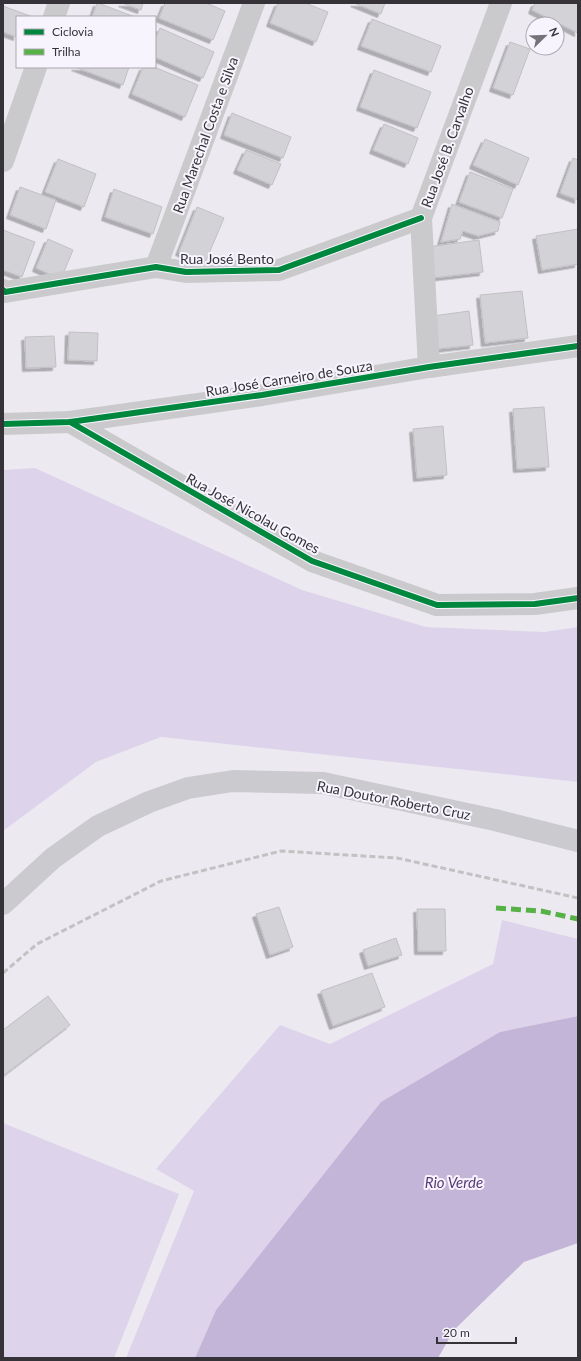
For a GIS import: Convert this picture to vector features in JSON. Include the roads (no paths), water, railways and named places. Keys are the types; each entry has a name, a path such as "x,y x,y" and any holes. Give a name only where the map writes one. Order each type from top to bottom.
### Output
{"main road":[{"name":"Rua Doutor Roberto Cruz","path":"3,904 53,858 98,826 149,802 188,788 233,780 323,783 495,820 578,841"}],"street":[{"path":"54,16 59,3"},
{"name":"Rua Marechal Costa e Silva","path":"156,267 254,3"},
{"name":"Rua José B. Carvalho","path":"429,367 421,218 501,3"},
{"path":"3,160 36,68"},
{"name":"Rua José Bento","path":"3,290 5,292 156,267 186,272 279,270 421,218"},
{"name":"Rua José Carneiro de Souza","path":"3,424 70,422 262,395 429,367 578,346"},
{"name":"Rua José Nicolau Gomes","path":"70,422 312,561 437,605 535,604 578,598"}],"water":[{"name":"Rio Verde","path":"578,1016 578,1243 524,1262 454,1330 438,1358 195,1358 216,1310 381,1102 500,1032"}],"railway":[{"path":"3,973 37,944 161,881 281,851 397,858 578,898"}]}
